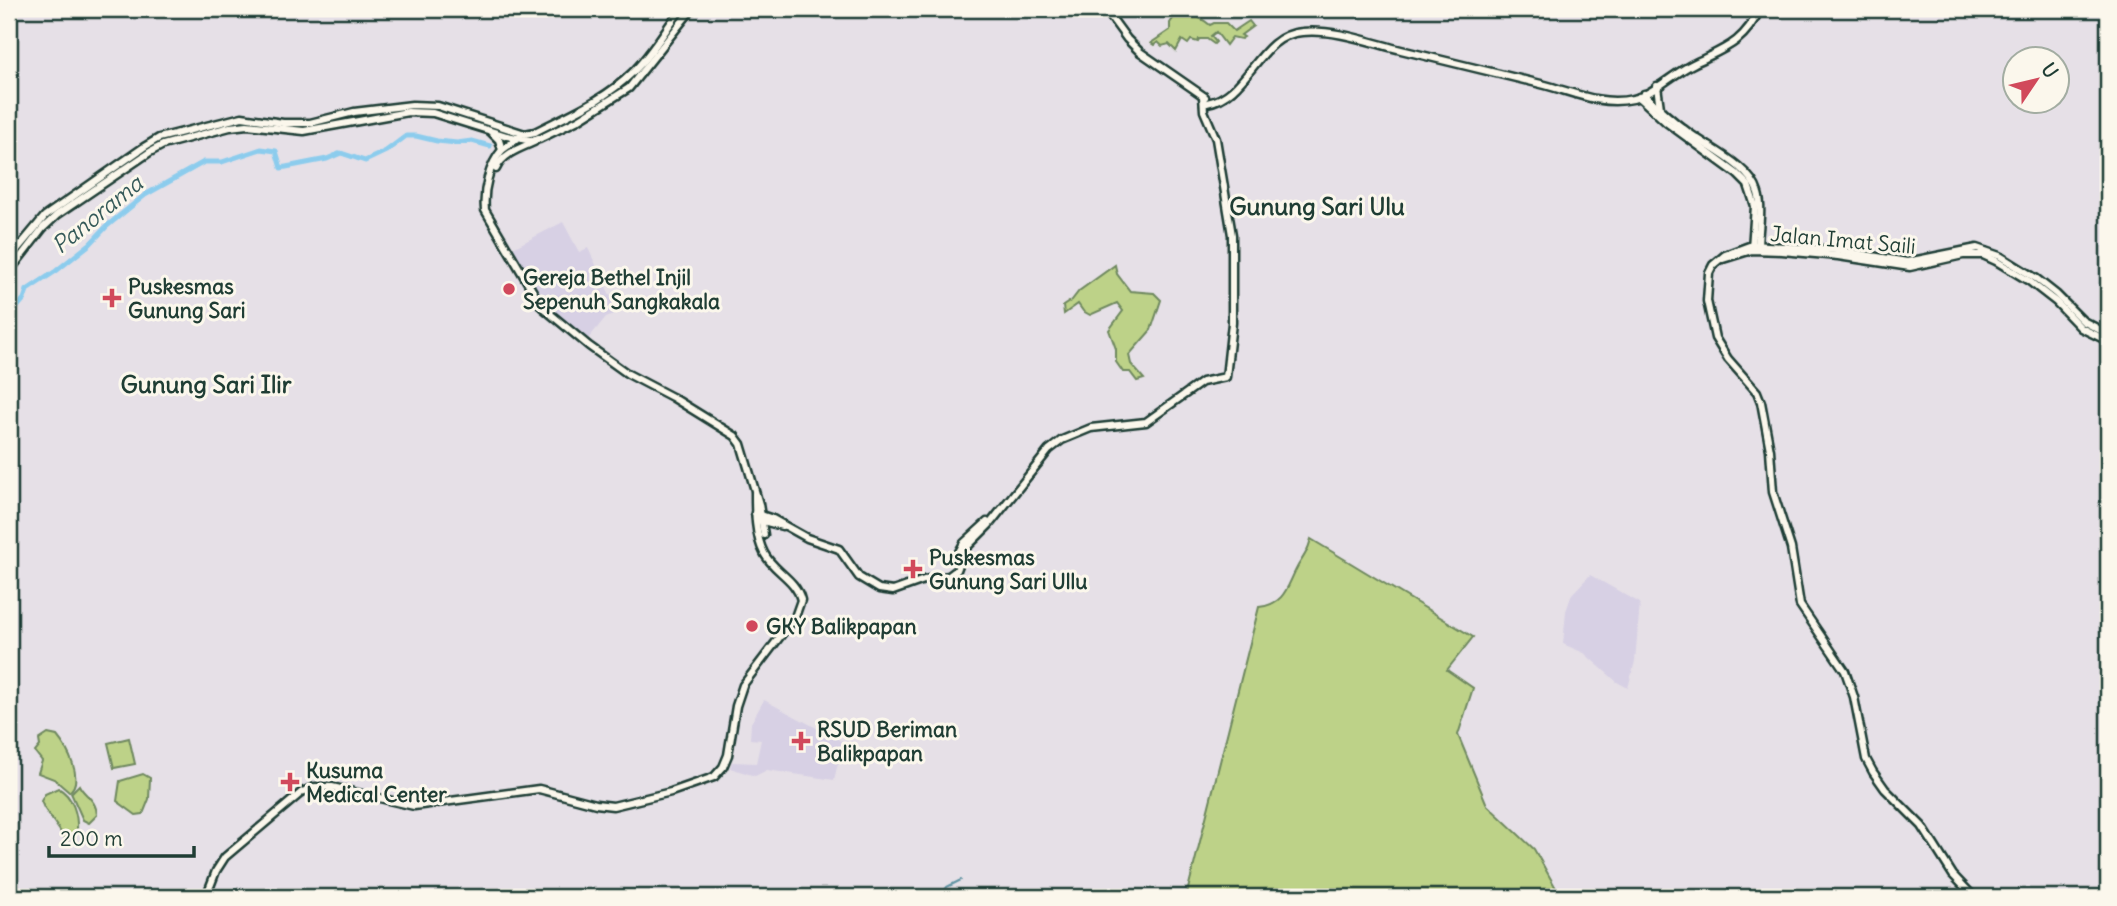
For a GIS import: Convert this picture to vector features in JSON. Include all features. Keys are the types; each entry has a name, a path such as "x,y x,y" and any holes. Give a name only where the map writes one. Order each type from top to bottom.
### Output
{"main road":[{"path":"9,259 44,216 159,138 242,117 283,123 310,123 354,112 394,111 433,113 508,139 535,132 612,91 635,71 681,9"},
{"path":"486,188 499,162 513,151 578,120 629,88 692,9"},
{"path":"1103,9 1140,52 1204,99 1218,100 1238,85 1279,40 1294,33 1308,32 1360,39 1594,100 1639,104 1657,111"},
{"path":"1618,102 1641,96 1692,65 1732,46 1745,34 1760,9"},
{"path":"1657,86 1657,111"},
{"path":"1641,96 1657,111"},
{"path":"758,517 779,521 784,527 807,538 839,549 859,577 879,589 893,591 940,577 955,566 964,543 992,519 1049,450 1066,437 1091,428 1146,422 1202,382 1226,377 1232,313 1232,235 1219,150 1204,99"},
{"path":"9,272 43,228 57,215 163,145 230,127 247,125 304,131 412,105 438,106 500,126 532,141 539,139"},
{"name":"Jalan Imat Saili","path":"1657,111 1750,177 1760,202 1757,245 1836,250 1907,262 1978,248 2000,256 2037,279 2081,328 2108,341"},
{"path":"500,126 513,151"},
{"path":"490,131 499,140 502,150"},
{"path":"206,897 216,871 225,857 309,789 332,787 414,806 539,789 613,806 671,792 714,777 723,767 728,755 736,706 743,685 800,609 801,600 797,589 768,558 755,493 741,444 735,436 672,397 628,374 542,307 485,210 484,198 495,158 508,139"},
{"path":"1757,245 1721,258 1713,265 1709,273 1708,314 1718,345 1759,397 1770,450 1773,492 1791,548 1800,605 1845,671 1856,705 1867,759 1873,772 1885,789 1922,826 1953,875 1974,897"},
{"name":"Jalan Imat Saili","path":"2065,308 2082,321 2108,334"}],"shaded area":[{"path":"563,222 579,252 588,248 618,312 606,317 588,339 545,306 513,248"},
{"path":"1590,575 1640,603 1635,661 1628,688 1617,682 1584,653 1563,644 1566,611 1572,594"},
{"name":"RSUD Beriman Balikpapan","path":"764,700 843,742 834,780 767,770 755,776 730,768 732,762 756,763 761,740 750,739 751,723"}],"green space":[{"path":"1179,10 1210,25 1226,23 1234,31 1249,21 1253,26 1241,35 1244,37 1232,37 1226,45 1216,32 1211,36 1216,42 1214,44 1207,39 1199,39 1198,42 1191,40 1188,44 1182,40 1176,51 1169,44 1162,46 1158,42 1154,45 1151,43 1170,30 1170,23"},
{"path":"1115,265 1117,274 1130,291 1154,293 1161,300 1151,330 1129,355 1131,364 1144,379 1137,381 1130,372 1123,372 1116,362 1116,349 1109,330 1123,311 1117,303 1090,315 1078,304 1064,314 1063,306"},
{"path":"1311,539 1473,637 1447,670 1473,688 1458,735 1487,805 1534,849 1561,897 1186,897 1259,607 1275,602 1285,592"},
{"path":"48,734 57,736 73,764 75,780 69,792 54,779 38,773 42,761 35,752 40,746 39,740"},
{"path":"129,738 135,764 114,768 108,743"},
{"path":"143,774 150,778 149,799 143,814 136,815 117,801 120,781"},
{"path":"79,785 96,809 97,815 89,823 83,820 71,793"},
{"path":"58,788 71,801 77,819 77,831 67,841 41,801 45,794"}],"waterway":[{"name":"Panorama","path":"9,316 24,299 27,290 90,244 107,226 145,195 204,162 222,162 261,149 276,151 281,168 327,159 341,153 365,161 386,151 406,136 457,143 472,141 490,146"},
{"path":"940,897 947,887 961,880"}],"place":[{"name":"Gereja Bethel Injil Sepenuh Sangkakala","path":"509,289"},
{"name":"Puskesmas Gunung Sari","path":"112,298"},
{"name":"Puskesmas Gunung Sari Ullu","path":"913,569"},
{"name":"GKY Balikpapan","path":"752,626"},
{"name":"RSUD Beriman Balikpapan","path":"801,741"},
{"name":"Kusuma Medical Center","path":"290,782"}],"district":[{"name":"Gunung Sari Ulu","path":"1317,206"},
{"name":"Gunung Sari Ilir","path":"206,384"}]}
